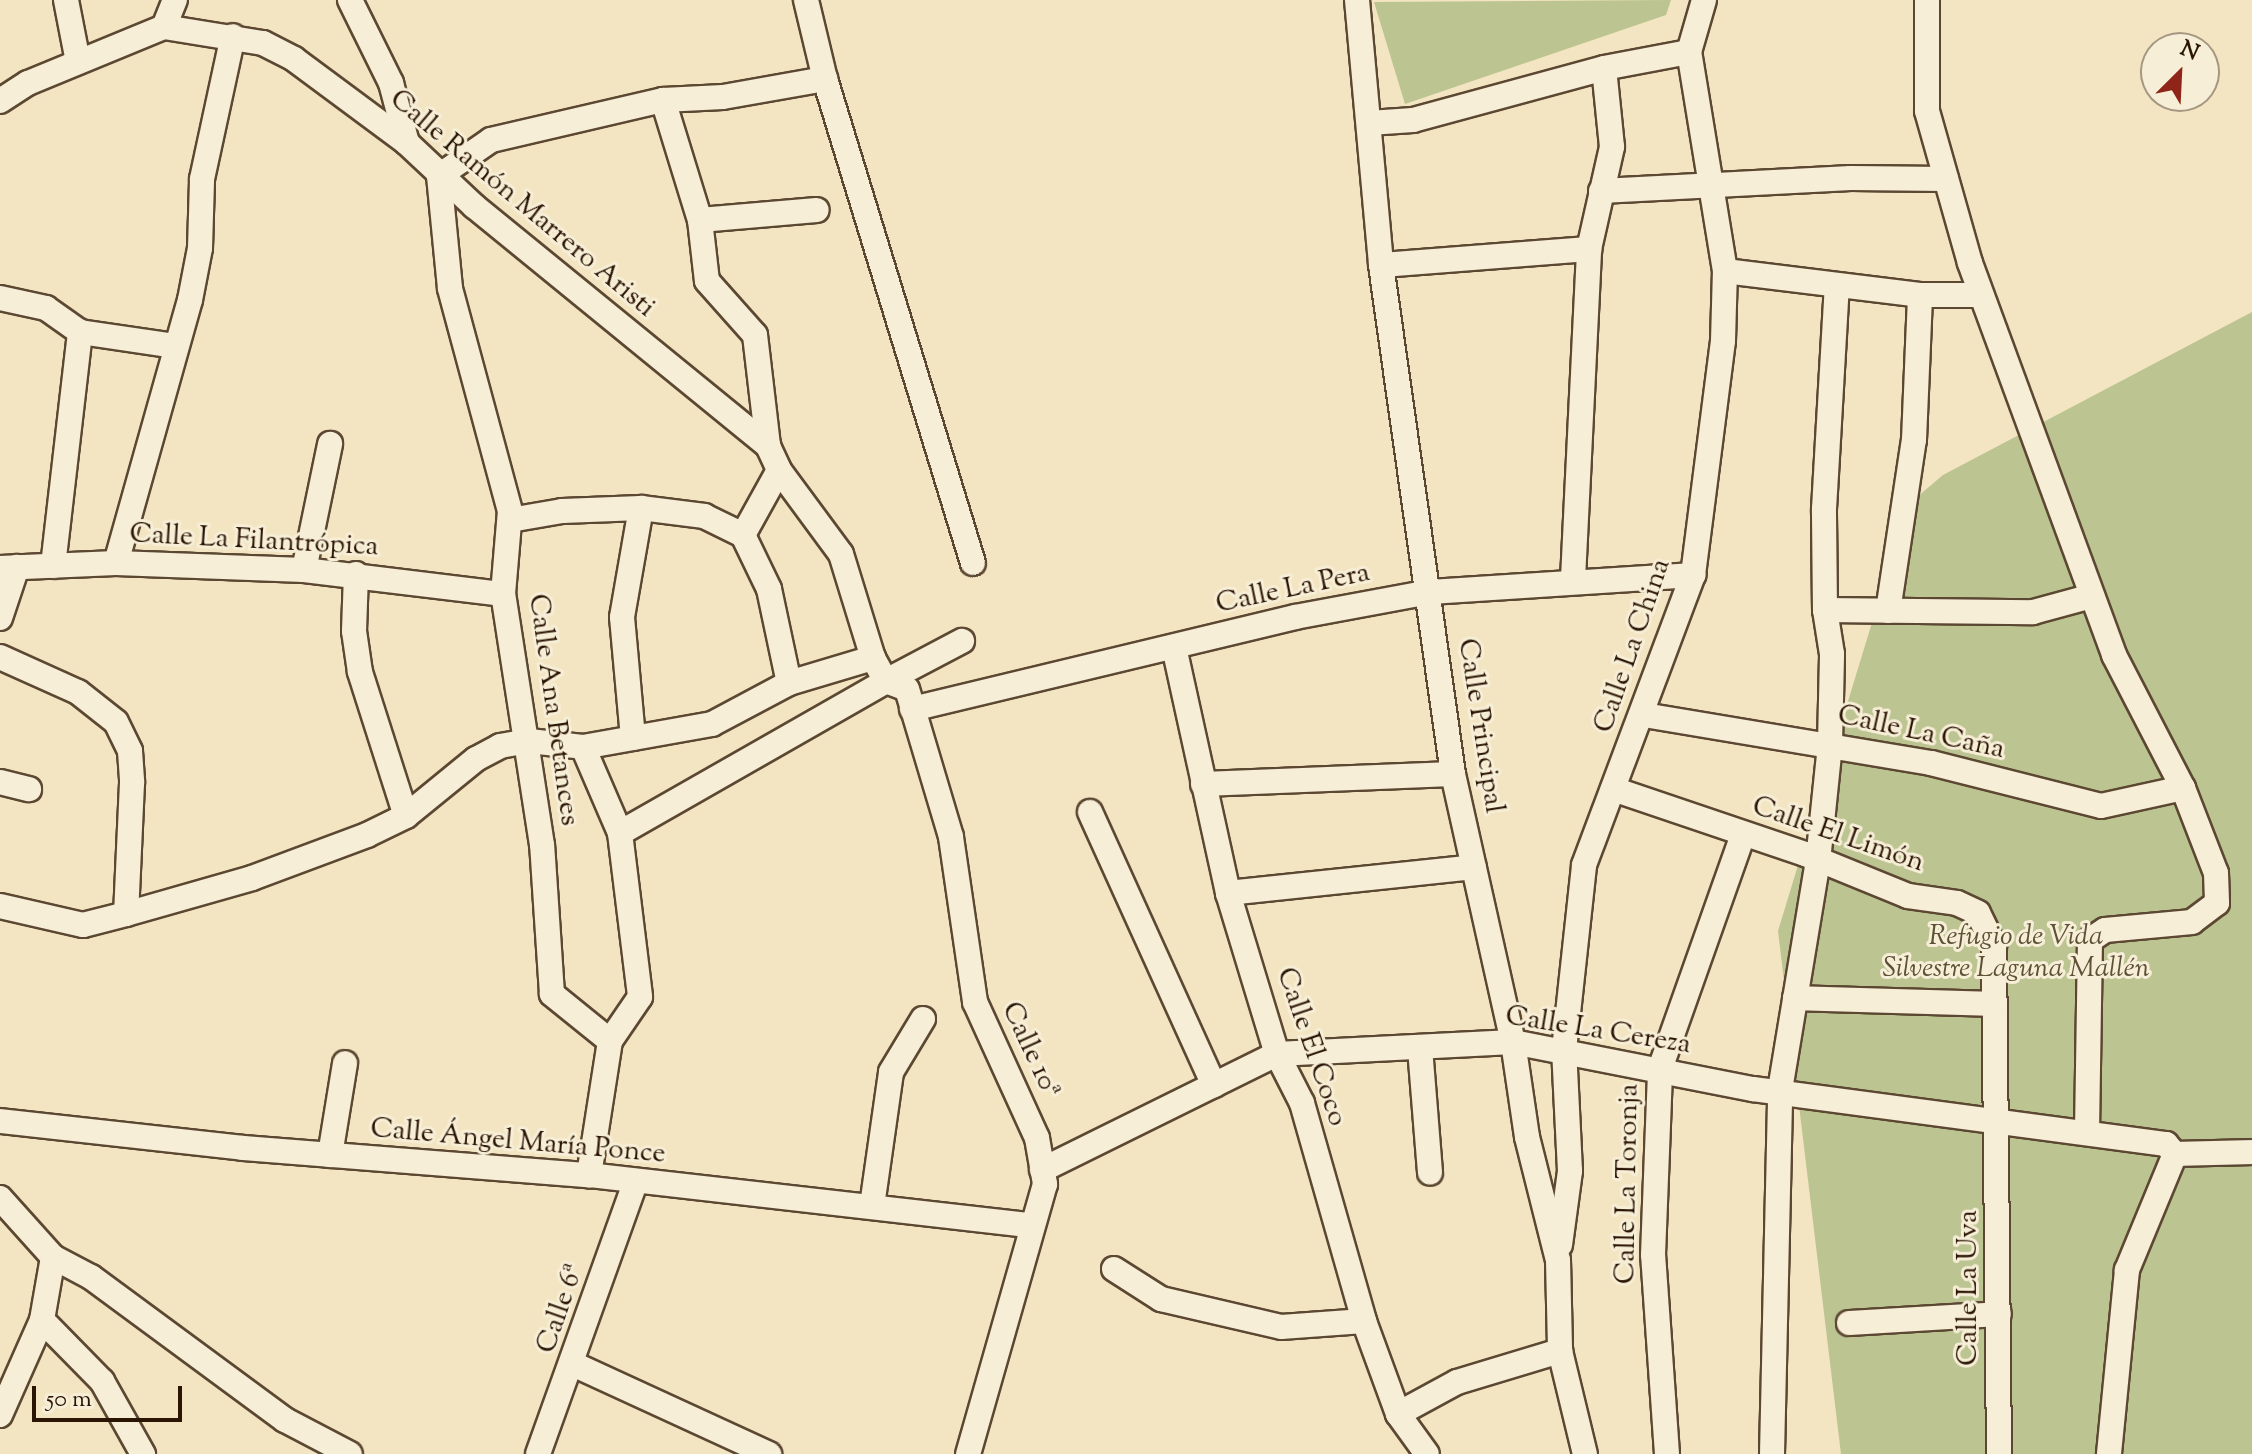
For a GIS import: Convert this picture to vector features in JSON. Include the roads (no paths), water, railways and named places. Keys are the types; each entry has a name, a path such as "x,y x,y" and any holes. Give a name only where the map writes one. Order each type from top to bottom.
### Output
{"street":[{"path":"66,0 78,62"},
{"path":"164,27 175,0"},
{"path":"350,0 391,83 407,143"},
{"path":"806,0 825,79 973,563"},
{"name":"Calle Principal","path":"1357,0 1381,265 1430,592 1453,774 1513,1042 1527,1137 1558,1260 1560,1351 1585,1454"},
{"name":"Calle La China","path":"1558,1260 1570,1171 1564,1050 1584,865 1644,715 1693,575 1723,341 1725,271 1714,184 1689,52 1704,0"},
{"path":"1927,0 1927,111 1980,295 2114,655 2183,788 2216,873 2217,903 2192,922 2105,930 2090,940 2087,1133"},
{"name":"Calle Ramón Marrero Aristi","path":"0,101 78,62 164,27 233,36 294,59 407,143 439,176 768,446 779,470 841,554 873,658 886,681"},
{"path":"116,563 200,248 202,179 233,36"},
{"path":"1369,123 1413,120 1604,68 1689,52"},
{"path":"1573,579 1589,249 1613,121 1604,68"},
{"path":"439,176 491,140 663,100 723,97 825,79"},
{"path":"663,100 700,220 707,281 755,335 768,446"},
{"name":"Calle Ana Betances","path":"439,176 450,288 510,520 503,594 529,741 542,845 552,994 610,1041"},
{"path":"1601,191 1714,184 1946,179"},
{"path":"700,220 817,210"},
{"path":"1381,265 1589,249"},
{"path":"1725,271 1920,295 1980,295"},
{"path":"1772,1454 1780,1090 1818,861 1830,744 1832,654 1825,610 1824,509 1837,286"},
{"path":"1888,611 1914,440 1920,295"},
{"path":"0,298 46,308 80,332 176,346"},
{"path":"53,566 80,332"},
{"path":"304,570 330,444"},
{"path":"743,535 779,470"},
{"path":"633,738 622,617 641,508"},
{"path":"510,520 562,511 641,508 704,516 743,535 769,589 789,683"},
{"name":"Calle La Filantrópica","path":"8,568 116,563 304,570 503,594"},
{"path":"0,618 8,568"},
{"path":"356,574 354,631 360,672 406,816"},
{"name":"Calle La Pera","path":"912,709 1174,647 1430,592 1573,579 1693,575"},
{"path":"1825,610 2033,612 2092,596"},
{"path":"620,833 962,641"},
{"name":"Calle El Coco","path":"1174,647 1228,893 1277,1054 1302,1103 1364,1321 1398,1414 1427,1454"},
{"path":"0,657 78,692 116,722 130,751 132,783 126,914"},
{"path":"0,906 83,925 126,914 252,878 406,816 476,759 500,746 529,741 583,747 712,724 789,683 873,658"},
{"name":"Calle 10ª","path":"886,681 907,689 951,837 975,1002 1037,1138 1045,1184 968,1454"},
{"name":"Calle La Caña","path":"1644,715 1830,744 2101,806 2183,788"},
{"path":"583,747 620,833 640,997 610,1041 589,1175"},
{"path":"1203,784 1453,774"},
{"path":"0,782 29,789"},
{"name":"Calle El Limón","path":"1613,789 1908,896 1948,901 1978,913 1994,946 1993,1004 1999,1123"},
{"path":"1090,812 1214,1085"},
{"name":"Calle La Toronja","path":"1667,1454 1653,1255 1660,1069 1743,834"},
{"path":"1228,893 1474,867"},
{"path":"1795,998 1993,1004"},
{"path":"872,1206 891,1072 923,1019"},
{"name":"Calle La Cereza","path":"1042,1170 1277,1054 1513,1042 1780,1090 2087,1133 2170,1149 2252,1152"},
{"path":"1420,1048 1430,1173"},
{"path":"330,1155 345,1063"},
{"name":"Calle Ángel María Ponce","path":"0,1121 330,1155 589,1175 1031,1225"},
{"name":"Calle La Uva","path":"1999,1123 1999,1454"},
{"path":"2109,1454 2127,1270 2170,1149"},
{"name":"Calle 6ª","path":"538,1454 573,1364 636,1181"},
{"path":"0,1198 53,1257 91,1277 285,1420 350,1454"},
{"path":"0,1415 42,1320 53,1257"},
{"path":"1114,1269 1161,1299 1281,1327 1364,1321"},
{"path":"1849,1323 1999,1314"},
{"path":"42,1320 102,1381 143,1454"},
{"path":"1398,1414 1457,1382 1560,1351"},
{"path":"573,1364 769,1454"}],"park label":[{"name":"Refugio de Vida Silvestre Laguna Mallén","path":"2016,953"}]}
